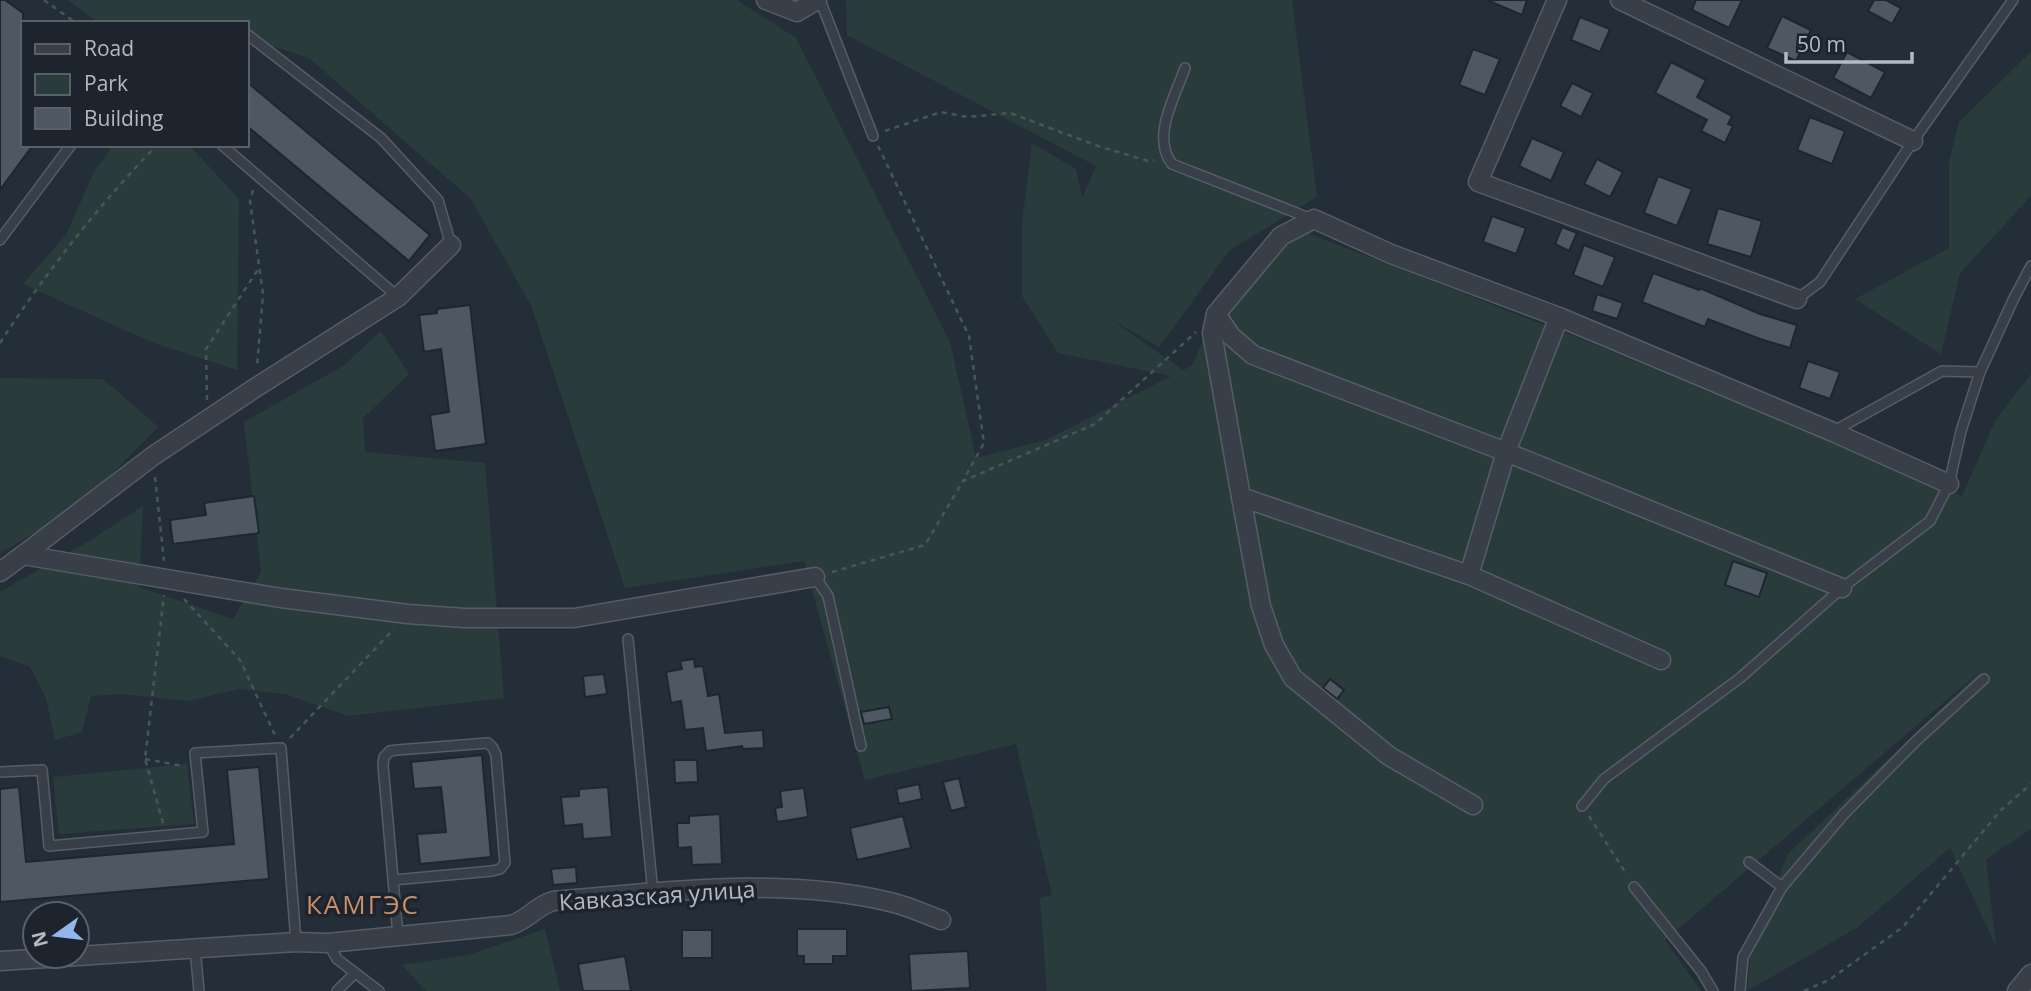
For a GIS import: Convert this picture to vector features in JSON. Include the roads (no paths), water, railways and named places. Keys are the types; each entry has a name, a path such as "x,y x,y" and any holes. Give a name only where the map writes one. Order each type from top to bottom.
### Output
{"street":[{"path":"766,0 797,12 818,0"},
{"path":"1557,0 1478,182 1797,299"},
{"path":"1620,0 1913,141"},
{"path":"1473,804 1389,755 1293,678 1274,645 1261,606 1212,333 1216,314 1281,236 1314,219 1391,254 1559,317 1833,432 1949,484"},
{"path":"0,572 153,456 398,297 451,245"},
{"path":"1216,314 1231,336 1253,355 1506,452 1842,588"},
{"path":"1469,575 1506,452 1559,317"},
{"path":"1241,497 1469,575 1661,660"},
{"path":"23,555 281,598 408,614 464,618 574,618 815,577"},
{"name":"Кавказская улица","path":"0,961 296,942 328,943 511,925 525,921 536,909 553,901 653,893 779,888 833,893 891,903 941,920"},
{"path":"2017,991 2031,974"}],"lane":[{"path":"818,0 873,136"},
{"path":"1797,299 1820,282 1913,141 2013,0"},
{"path":"248,35 381,138 438,200 451,245"},
{"path":"1185,68 1163,131 1167,159 1179,168 1314,219"},
{"path":"0,240 70,147"},
{"path":"224,147 398,297"},
{"path":"1583,806 1604,779 1631,756 1681,723 1740,678 1842,588 1930,522 1949,484 1961,431 1980,372 2031,266"},
{"path":"1833,432 1942,371 1980,372"},
{"path":"815,577 828,596 861,746"},
{"path":"628,639 653,893"},
{"path":"1740,991 1743,957 1782,887 1853,804 1917,740 1984,679"},
{"path":"393,880 492,871 500,869 505,863 496,755 494,748 488,743 397,750 390,751 384,757 393,880 398,936"},
{"path":"0,772 42,770 49,846 203,832 195,753 281,748 296,942"},
{"path":"1749,862 1782,887"},
{"path":"1634,887 1701,971 1713,991"},
{"path":"328,943 338,959 379,991"},
{"path":"195,948 199,991"},
{"path":"337,991 355,972"}],"district":[{"name":"КАМГЭС","path":"363,905"}]}
